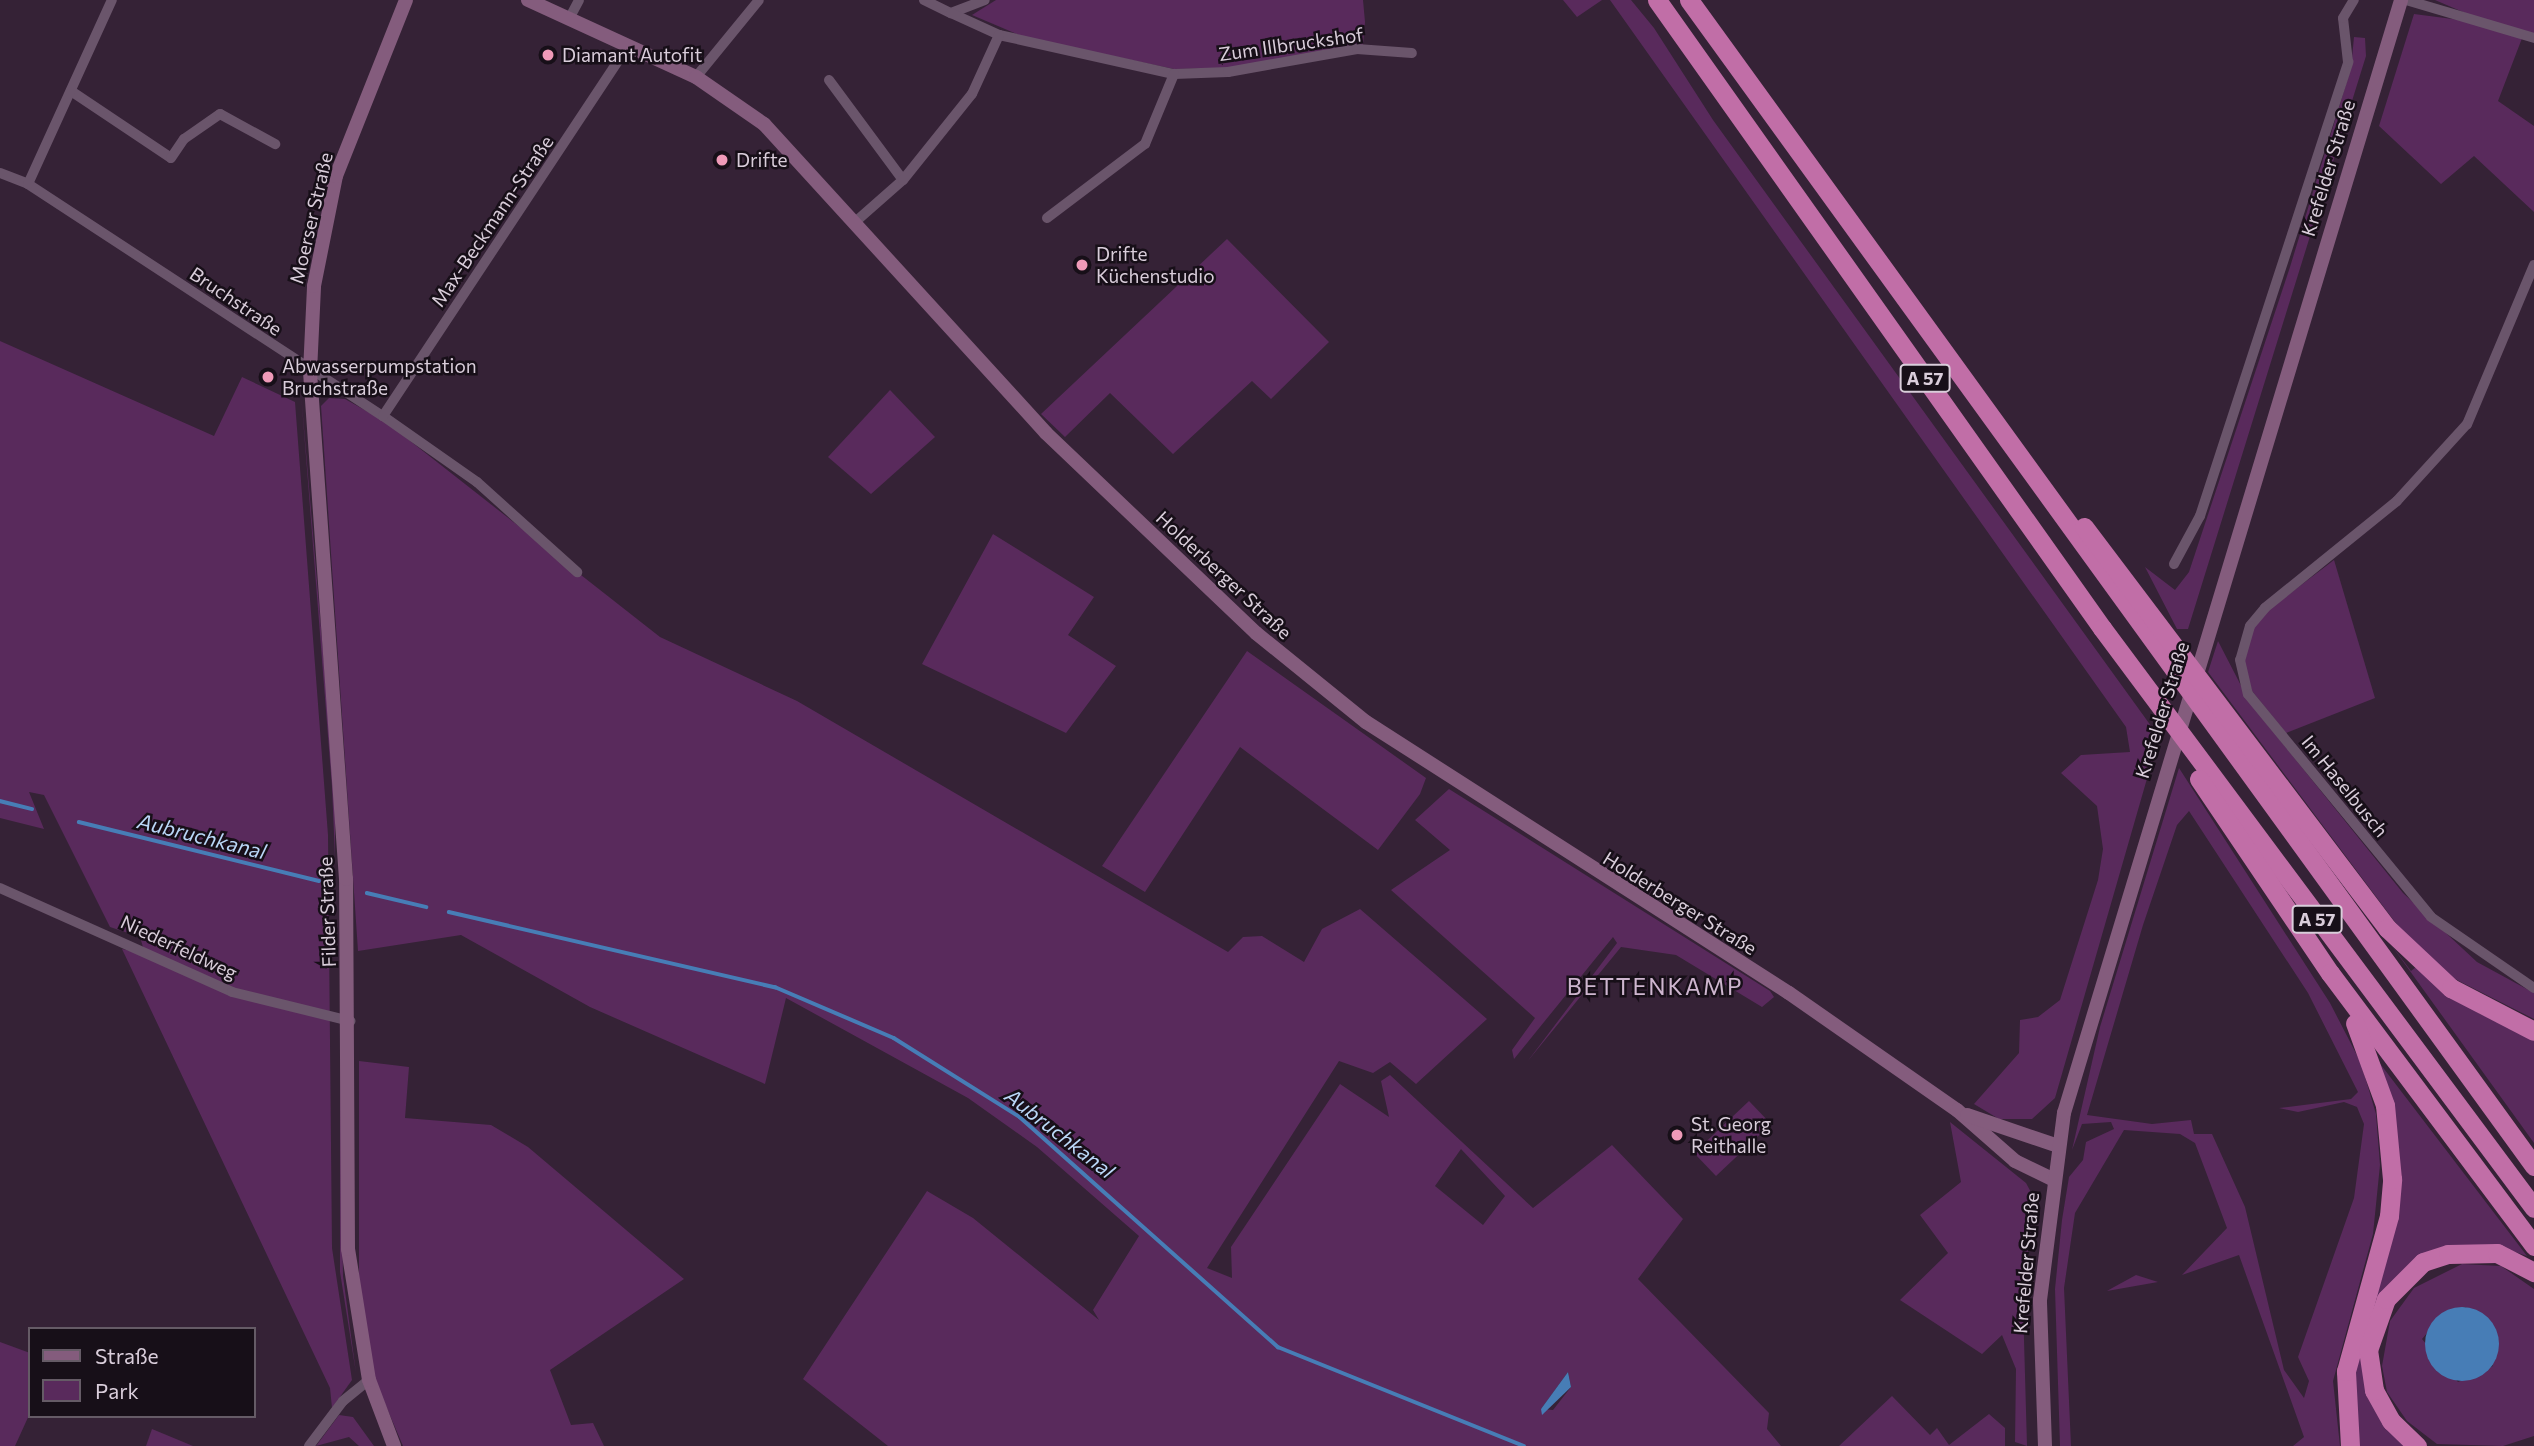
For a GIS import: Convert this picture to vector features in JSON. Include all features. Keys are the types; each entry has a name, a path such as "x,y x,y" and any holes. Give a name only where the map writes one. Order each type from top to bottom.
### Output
{"highway":[{"name":"A 57","path":"1657,0 2102,628 2534,1208"},
{"name":"A 57","path":"1689,0 2465,1075 2534,1166"},
{"path":"1994,419 2143,599 2387,928 2451,988 2534,1031"},
{"path":"2102,628 2268,883 2360,1031 2385,1105 2392,1147 2389,1216 2346,1371 2350,1446"},
{"path":"2268,883 2534,1247"},
{"path":"2465,1075 2534,1150"},
{"path":"2417,1446 2391,1421 2374,1390 2368,1350 2386,1299 2423,1262 2448,1254 2497,1253 2534,1272"}],"main road":[{"name":"Moerser Straße","path":"310,372 314,286 336,176 406,0"},
{"name":"Holderberger Straße","path":"528,0 696,77 764,124 998,386 1291,663 1445,777 1789,993 1957,1110 2015,1161 2052,1179"},
{"name":"Krefelder Straße","path":"2045,1446 2039,1300 2058,1146 2156,797 2208,624 2404,0"},
{"name":"Filder Straße","path":"310,372 339,741 350,1021 348,1249 369,1380 394,1446"},
{"name":"Holderberger Straße","path":"1957,1110 2012,1135 2058,1146"}],"street":[{"path":"28,184 112,0"},
{"path":"569,19 579,0"},
{"path":"696,77 759,0"},
{"name":"Zum Illbruckshof","path":"924,0 999,35 1174,74 1228,72 1357,49 1412,53"},
{"path":"951,13 985,0"},
{"path":"2174,564 2204,505 2344,75 2343,18 2354,0"},
{"path":"2404,0 2534,38"},
{"path":"854,223 903,180 972,94 999,35"},
{"name":"Max-Beckmann-Straße","path":"383,416 629,45"},
{"path":"1047,218 1145,144 1174,74"},
{"path":"829,80 903,180"},
{"path":"71,91 171,158 184,139 220,114 275,144"},
{"name":"Bruchstraße","path":"0,173 28,184 310,372 383,416 477,482 577,572"},
{"name":"Im Haselbusch","path":"2534,265 2467,424 2397,501 2306,575 2250,626 2240,660 2248,694 2431,917 2534,988"},
{"name":"Niederfeldweg","path":"0,888 232,992 350,1021"},
{"path":"309,1446 343,1401 369,1380"}],"green space":[{"path":"996,0 1363,0 1363,45 1227,68 1174,69 1026,38 972,15"},
{"path":"1563,0 1602,0 1577,17"},
{"path":"1610,0 1631,0 1654,28 1713,120 2159,737 2055,1098 2032,1119 1999,1119 1974,1104 2019,1053 2020,1020 2038,1017 2060,1000 2098,880 2103,849 2097,806 2061,773 2081,755 2130,752 2126,727"},
{"path":"2435,0 2534,0 2534,35 2524,33 2498,101 2534,126 2534,212 2474,156 2441,184 2379,126 2414,14 2491,24"},
{"path":"2354,37 2365,38 2366,56 2188,629 2177,629 2145,567 2175,590 2189,572 2290,267 2351,68"},
{"path":"1227,239 1329,342 1271,399 1252,381 1173,454 1110,393 1065,437 1041,414"},
{"path":"0,341 214,436 242,377 295,402 328,835 332,1248 352,1380 332,1408 330,1388 122,949 145,954 140,937 110,927 44,795 29,792 44,829 0,818"},
{"path":"890,390 935,437 871,494 828,457"},
{"path":"301,393 335,792 335,858 332,787"},
{"path":"329,398 345,399 386,422 660,637 797,701 1228,952 1243,937 1262,936 1304,962 1322,929 1360,909 1487,1019 1416,1084 1390,1062 1373,1073 1339,1061 1207,1268 1232,1278 1231,1247 1340,1084 1389,1117 1381,1081 1390,1075 1533,1208 1612,1145 1683,1219 1638,1279 1769,1413 1767,1429 1781,1446 888,1446 803,1379 927,1191 973,1218 1099,1320 1093,1310 1139,1236 1037,1147 968,1098 786,998 765,1084 590,1007 461,935 358,951 321,406","holes":["1461,1149 1505,1196 1483,1225 1435,1186","1568,1372 1571,1387 1553,1410 1541,1409"]},
{"path":"993,534 1094,597 1068,635 1116,666 1066,733 922,664"},
{"path":"2334,560 2375,698 2286,733 2252,691 2243,662 2253,628 2267,611"},
{"path":"2218,641 2250,703 2403,893 2477,962 2534,993 2534,1019 2451,977 2398,926 2208,672"},
{"path":"1247,651 1426,778 1420,794 1378,850 1240,747 1145,892 1102,866"},
{"path":"2179,768 2330,1003 2361,1063 2376,1114 2380,1165 2373,1234 2333,1381 2340,1446 2293,1446 2304,1437 2239,1255 2182,1275 2227,1228 2195,1143 2180,1134 2124,1130 2075,1213 2064,1288 2071,1446 2060,1446 2055,1289 2069,1177 2083,1160 2086,1142 2114,1129 2111,1122 2082,1124 2072,1150 2100,1027","holes":["2189,811 2308,993 2358,1092 2351,1099 2279,1108 2298,1112 2344,1102 2357,1107 2364,1124 2354,1198 2298,1357 2309,1381 2304,1398 2284,1370 2245,1207 2212,1134 2194,1134 2191,1120 2152,1124 2087,1115 2143,925 2177,825"]},
{"path":"1449,789 1770,991 1774,997 1762,1007 1676,955 1621,947 1527,1062 1617,943 1613,937 1514,1059 1512,1050 1535,1018 1391,890 1450,850 1415,820"},
{"path":"2389,942 2411,971 2416,967 2480,1014 2534,1037 2534,1143"},
{"path":"340,1027 343,1276 356,1373 340,1272"},
{"path":"359,1061 409,1067 405,1118 491,1125 528,1147 684,1279 550,1370 571,1425 593,1423 604,1446 403,1446 374,1378 359,1299"},
{"path":"2378,1061 2527,1256 2512,1251 2421,1258 2364,1347 2407,1446 2356,1446 2350,1391 2387,1247"},
{"path":"1749,1101 1771,1124 1716,1176 1694,1153"},
{"path":"1950,1122 2026,1183 2033,1196 2023,1304 2027,1446 2015,1442 2016,1369 2002,1335 1982,1354 1900,1300 1948,1253 1920,1215 1961,1182"},
{"path":"2462,1264 2501,1266 2534,1289 2534,1436 2503,1446 2437,1444 2407,1421 2387,1392 2382,1366 2390,1321 2414,1288","holes":["2466,1307 2493,1366 2458,1382 2422,1339 2444,1313"]},
{"path":"2136,1275 2158,1282 2107,1291 2114,1287"},
{"path":"0,1342 28,1352 28,1417 15,1446 0,1446"},
{"path":"1892,1396 1930,1435 1937,1428 1949,1445 1989,1414 2005,1428 2005,1446 1839,1446"},
{"path":"339,1415 353,1417 374,1446 359,1446 349,1437 316,1446"},
{"path":"152,1429 193,1446 146,1446"}],"water":[{"path":"2455,1307 2469,1307 2483,1313 2493,1323 2499,1344 2493,1365 2483,1375 2469,1381 2455,1381 2441,1375 2431,1365 2425,1351 2425,1337 2431,1323 2441,1313"},
{"path":"1568,1372 1571,1387 1542,1415 1541,1409"}],"waterway":[{"name":"Aubruchkanal","path":"0,801 32,809"},
{"name":"Aubruchkanal","path":"79,822 319,881"},
{"name":"Aubruchkanal","path":"367,893 426,907"},
{"name":"Aubruchkanal","path":"449,912 775,987 894,1038 1020,1117 1278,1347 1524,1446"}],"place":[{"name":"Diamant Autofit","path":"548,55"},
{"name":"Drifte","path":"722,160"},
{"name":"Drifte Küchenstudio","path":"1082,265"},
{"name":"Abwasserpumpstation Bruchstraße","path":"268,377"},
{"name":"St. Georg Reithalle","path":"1677,1135"}],"district":[{"name":"BETTENKAMP","path":"1655,986"}]}
